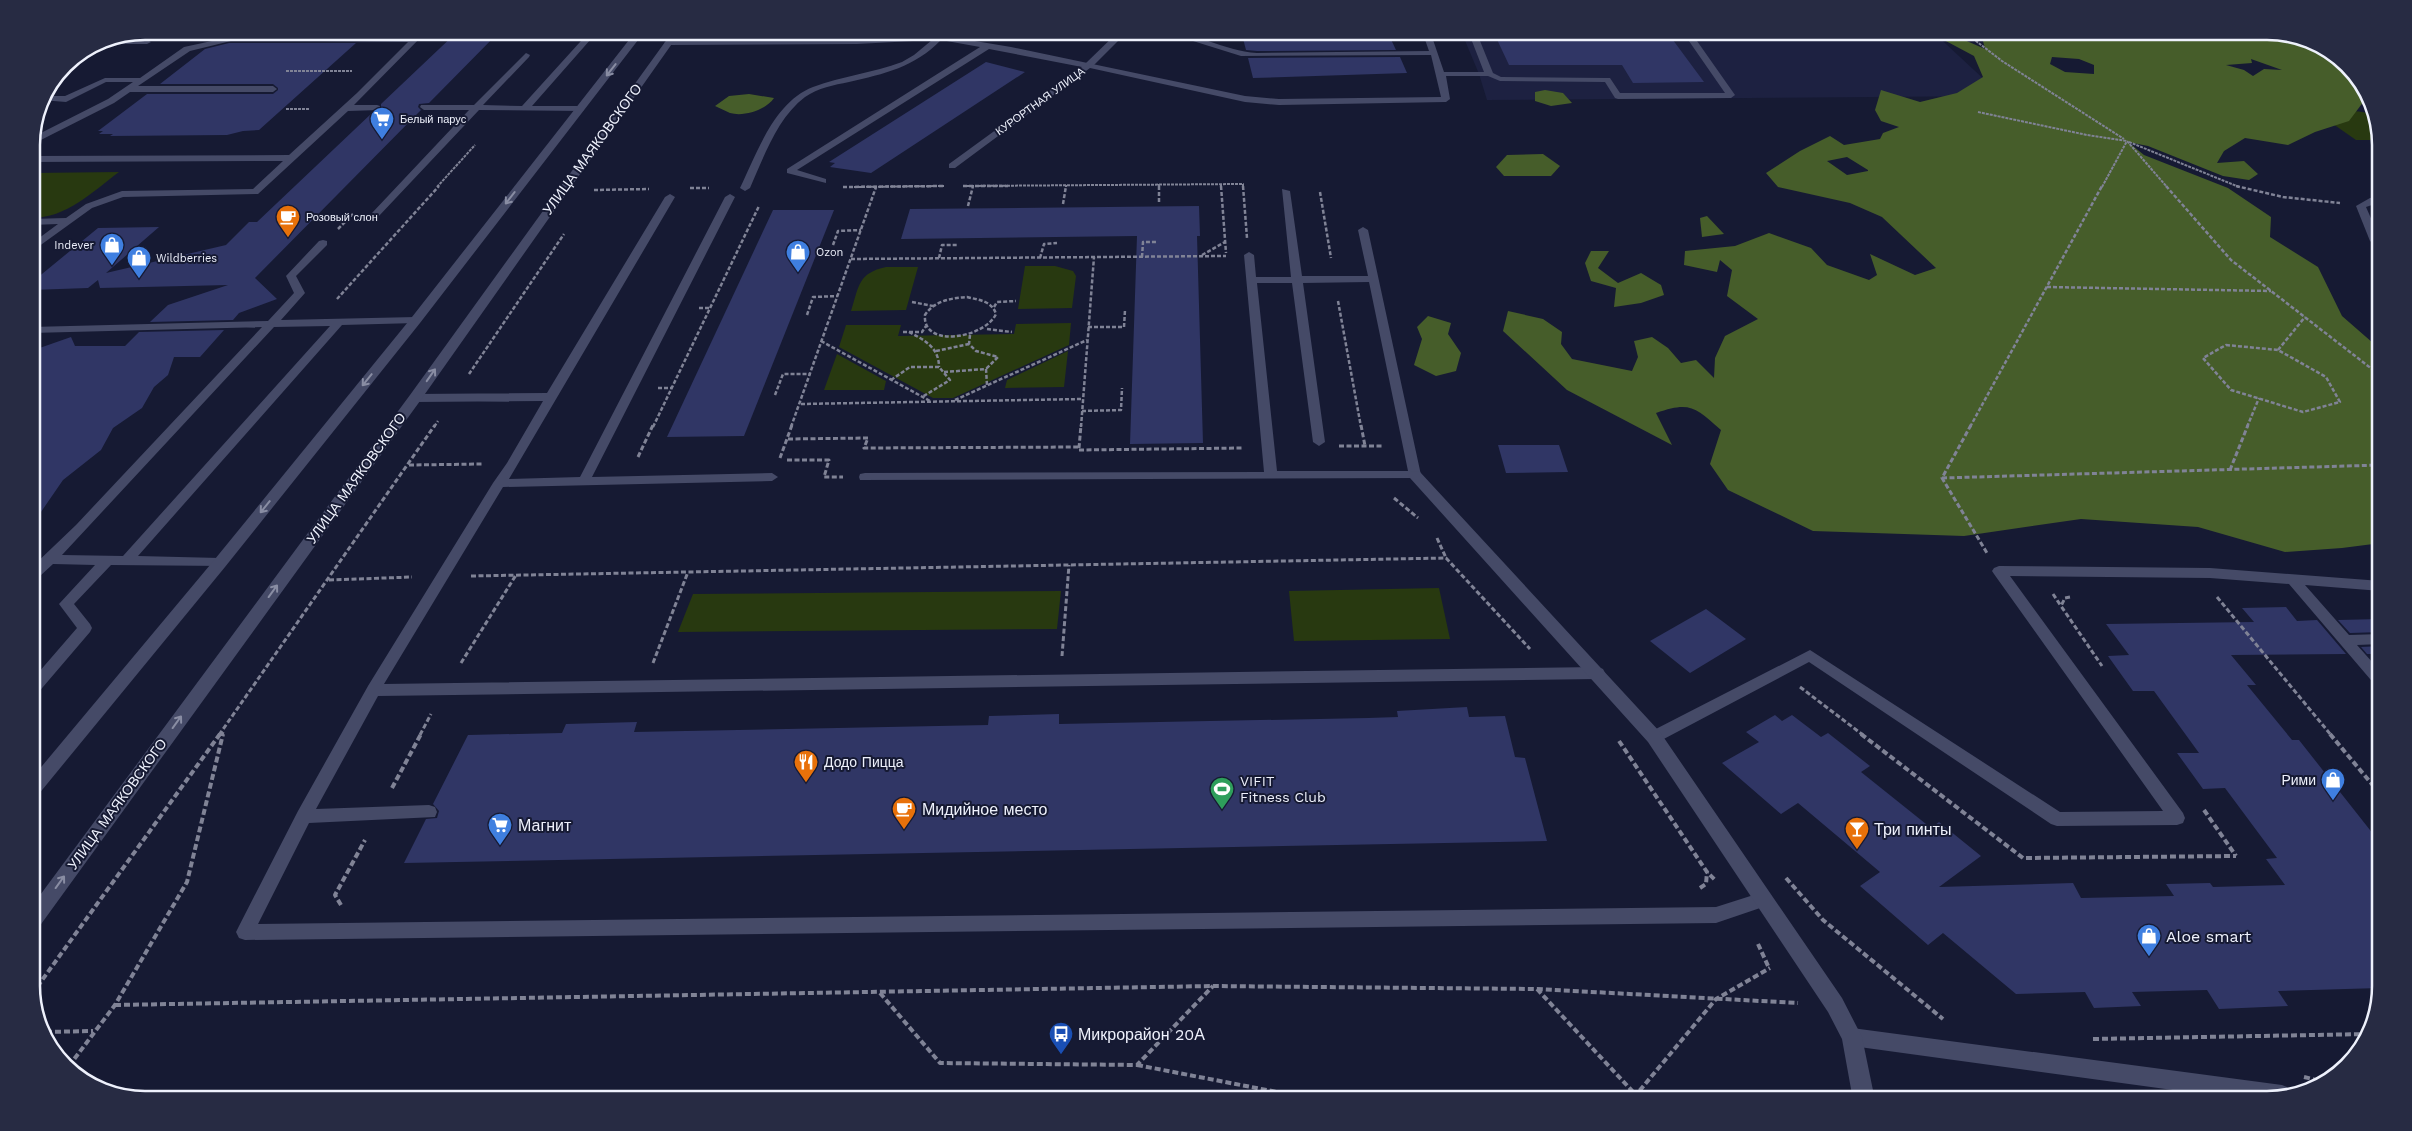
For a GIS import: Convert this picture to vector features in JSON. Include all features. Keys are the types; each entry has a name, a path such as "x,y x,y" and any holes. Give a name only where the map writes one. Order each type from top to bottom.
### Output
{"main road":[{"path":"40,780 220,563 416,320 633,40"},
{"name":"УЛИЦА МАЯКОВСКОГО","path":"40,910 415,398 670,40"},
{"name":"КУРОРТНАЯ УЛИЦА","path":"1088,66 1115,40"},
{"path":"1415,475 1598,673 1654,738 1835,1005 1852,1038 1862,1091"}],"lane":[{"path":"40,138 111,101 187,49 226,40"},
{"path":"40,243 89,206 122,194 255,192 414,40"},
{"path":"524,109 586,40"},
{"path":"694,40 715,43 890,40"},
{"path":"745,188 785,114 799,98 816,88 900,67 919,57 936,40"},
{"path":"955,40 1245,99 1279,102 1446,99 1441,74 1428,40"},
{"path":"1195,40 1241,54 1257,55 1432,53"},
{"path":"1476,40 1489,74"},
{"path":"1441,74 1489,74 1500,79 1607,80 1618,96 1732,95 1692,40"},
{"path":"125,42 147,42"},
{"path":"746,52 750,43"},
{"path":"823,181 790,171 988,46"},
{"path":"375,215 526,55"},
{"name":"КУРОРТНАЯ УЛИЦА","path":"952,166 1088,66"},
{"path":"51,98 66,99 106,80 141,80"},
{"path":"128,89 273,89"},
{"path":"1279,102 1283,113"},
{"path":"424,107 580,109"},
{"path":"344,108 377,108"},
{"path":"40,159 292,158"},
{"path":"1285,191 1319,442"},
{"path":"584,481 730,197"},
{"path":"670,198 550,397 513,464 499,483 373,690 304,816 245,932 1716,915 1763,900"},
{"path":"2372,200 2361,206 2372,234"},
{"path":"40,222 70,221"},
{"path":"865,476 1415,475 1363,230"},
{"path":"40,569 81,528 300,293 292,276 323,243"},
{"path":"1249,256 1271,475"},
{"path":"1251,280 1373,279"},
{"path":"40,330 274,322 416,320"},
{"path":"126,561 340,321"},
{"path":"415,398 550,397"},
{"path":"499,483 772,477"},
{"path":"49,559 220,563"},
{"path":"40,681 85,628 66,604 107,561"},
{"path":"1999,571 2210,573 2294,581 2372,585"},
{"path":"1654,738 1810,655 2057,819 2177,818 1999,571"},
{"path":"2294,581 2372,672"},
{"path":"2343,640 2372,639"},
{"path":"373,690 1598,673"},
{"path":"304,816 430,812"},
{"path":"1852,1038 2252,1091"}],"path":[{"path":"1973,40 1993,55 2074,106 2108,131 2127,141 2242,188 2282,196 2361,206"},
{"path":"1978,112 2087,135 2127,141 2231,260 2372,369"},
{"path":"1942,478 2127,141"},
{"path":"588,198 599,182"},
{"path":"1158,203 1159,184"},
{"path":"1221,184 1226,256"},
{"path":"851,259 1249,256 1243,184 963,186"},
{"path":"1063,204 1066,185"},
{"path":"837,187 953,186"},
{"path":"968,206 972,186"},
{"path":"865,476 824,477 829,460 779,460 876,187"},
{"path":"636,462 768,188 688,188"},
{"path":"594,190 650,189"},
{"path":"1320,192 1365,446"},
{"path":"40,983 329,580 567,230"},
{"path":"833,245 838,231 861,230"},
{"path":"1142,257 1143,242 1157,242"},
{"path":"1200,256 1225,242"},
{"path":"1040,258 1044,244 1057,243"},
{"path":"939,258 942,245 958,245"},
{"path":"1078,476 1082,399 1094,257"},
{"path":"2047,287 2271,291"},
{"path":"807,314 813,297 838,296"},
{"path":"994,307 978,299 967,297 943,301 933,306 926,313 924,320 926,326 933,332 944,335 970,335 986,328 996,319 994,307 998,302 1016,301"},
{"path":"912,302 926,303 933,306"},
{"path":"1088,327 1124,327 1125,310"},
{"path":"2278,350 2305,317"},
{"path":"903,332 922,332 926,326"},
{"path":"986,328 1012,332"},
{"path":"909,332 931,345 940,359 939,367"},
{"path":"969,344 970,335"},
{"path":"952,402 1087,340"},
{"path":"821,341 931,402"},
{"path":"936,351 969,344"},
{"path":"944,372 986,369 998,357 976,351 969,344"},
{"path":"2226,345 2278,350 2326,376 2340,402 2303,412 2230,390 2203,358 2226,345"},
{"path":"891,380 910,367 939,367 950,380 922,397"},
{"path":"986,369 987,386"},
{"path":"775,396 783,374 811,374"},
{"path":"1082,411 1121,410 1122,388"},
{"path":"2230,470 2259,398"},
{"path":"800,404 1082,399"},
{"path":"788,439 868,438 864,448 1079,447"},
{"path":"1942,478 2372,465"},
{"path":"1942,478 1999,571"},
{"path":"329,580 442,576 1446,558 1554,674"},
{"path":"1060,681 1069,564"},
{"path":"644,687 688,572"},
{"path":"347,908 340,904 335,895 444,690 516,575"},
{"path":"2074,595 2065,598 2061,606 2105,670"},
{"path":"2216,595 2372,784"},
{"path":"1794,683 2023,858 2236,856 2202,808"},
{"path":"72,1061 115,1005 187,882 223,729"},
{"path":"1615,735 1707,872 1706,884 1691,893"},
{"path":"1784,877 1823,920 1943,1019"},
{"path":"1639,1091 1716,999 1769,968"},
{"path":"115,1005 1213,986 1537,989 1835,1005"},
{"path":"1137,1065 1213,986"},
{"path":"1537,989 1632,1091"},
{"path":"880,993 940,1063 1137,1065 1272,1091"},
{"path":"1933,1017 1953,1020"},
{"path":"51,1032 94,1031"},
{"path":"2112,1044 2084,1040 2360,1034"},
{"path":"2299,1076 2314,1079"}],"shaded area":[{"path":"1465,40 1942,40 2002,96 1487,100 1479,74"}],"green space":[{"path":"1944,40 1964,40 1985,49 1983,40 2267,40 2287,42 2307,48 2331,62 2350,81 2363,103 2349,121 2315,132 2288,145 2245,138 2224,151 2217,163 2244,161 2258,174 2249,180 2223,176 2148,146 2128,142 2144,155 2228,188 2271,217 2270,237 2318,267 2342,316 2372,342 2372,544 2285,552 2198,527 2081,519 1964,536 1813,531 1728,490 1710,464 1721,430 1698,411 1691,408 1677,407 1656,413 1672,445 1567,390 1503,331 1508,311 1543,319 1562,332 1561,344 1572,359 1632,371 1638,357 1634,341 1652,337 1668,348 1681,363 1696,360 1714,378 1715,358 1725,336 1758,319 1727,296 1732,270 1720,260 1717,272 1684,265 1685,251 1735,246 1769,233 1811,248 1827,265 1869,280 1877,275 1870,254 1915,275 1936,268 1882,217 1850,203 1778,187 1766,173 1800,151 1830,136 1844,145 1880,139 1883,133 1899,127 1881,121 1875,110 1881,90 1920,102 1957,93 1983,77 1974,56","holes":["2052,57 2079,59 2094,65 2094,74 2065,72 2050,64","2251,59 2282,70 2264,69 2253,76 2244,70 2226,65 2252,63","1847,157 1868,170 1868,171 1847,175 1827,161"]},
{"path":"1545,90 1563,93 1572,103 1551,106 1535,101 1535,92"},
{"path":"749,94 774,98 760,109 742,114 730,113 715,106 729,96"},
{"path":"2347,111 2366,113 2372,140 2356,140 2333,124"},
{"path":"1543,154 1560,166 1551,176 1504,176 1496,167 1507,155"},
{"path":"119,172 68,209 40,217 40,173"},
{"path":"1707,216 1724,234 1702,237 1700,218"},
{"path":"1591,251 1609,251 1598,268 1618,283 1641,273 1661,285 1664,295 1641,303 1614,307 1616,288 1591,281 1585,263"},
{"path":"1025,266 1055,266 1073,271 1076,276 1072,308 1018,309"},
{"path":"886,267 918,267 906,310 851,311 861,282 870,273"},
{"path":"1428,316 1451,323 1448,334 1461,353 1456,371 1436,376 1414,365 1422,339 1417,327"},
{"path":"1071,323 1069,345 953,398 933,398 839,347 846,325 901,325 898,336 1014,334 1016,324"},
{"path":"1068,351 1064,387 1005,388 1007,380"},
{"path":"837,354 886,381 884,390 824,390"},
{"path":"1439,588 1450,639 1294,641 1289,591"},
{"path":"1061,591 1057,629 678,632 693,594"}],"building":[{"path":"449,40 491,40 429,103 419,104 418,107 421,110 255,278 277,299 239,313 233,320 150,322 168,305 228,285 100,288 98,280 88,288 40,290 40,276 98,228 159,227 106,273 226,245 249,222 257,222 373,112 381,111 381,104"},
{"path":"1243,40 1391,40 1396,50 1257,51 1246,50"},
{"path":"1497,40 1673,40 1704,82 1633,83 1622,65 1509,65"},
{"path":"229,43 356,43 259,130 227,135 110,136 113,134 99,134 103,131 98,131 147,94 273,94 278,90 273,84 160,84 205,49"},
{"path":"1400,57 1407,73 1253,78 1248,58"},
{"path":"986,62 1025,72 871,173 830,167 835,163 829,162"},
{"path":"1199,206 1200,236 1197,236 1203,443 1130,444 1137,236 901,239 910,209"},
{"path":"773,210 834,210 744,436 667,437"},
{"path":"224,330 200,357 174,357 168,375 154,387 142,408 113,428 101,450 63,480 40,513 40,348 71,337 75,346 125,346 139,332"},
{"path":"1498,445 1559,445 1568,472 1506,473"},
{"path":"2286,607 2297,621 2317,620 2346,654 2231,655 2256,685 2247,685 2292,740 2299,740 2372,833 2372,988 2278,991 2288,1006 2219,1009 2207,990 2132,992 2141,1006 2094,1008 2085,992 2016,994 1943,933 1928,945 1860,886 1880,872 1798,803 1781,814 1722,763 1759,742 1746,732 1775,715 1782,721 1792,715 1821,737 1828,733 1870,766 1861,772 1931,828 1939,822 1981,856 1939,887 2073,883 2081,898 2174,896 2166,884 2210,883 2213,887 2285,885 2266,859 2277,858 2225,788 2203,789 2177,753 2199,753 2154,691 2133,691 2108,656 2129,655 2106,624 2254,622 2242,608"},
{"path":"1706,609 1746,639 1690,673 1650,641"},
{"path":"2372,619 2372,632 2350,633 2338,620"},
{"path":"2372,646 2372,654 2367,654 2361,647"},
{"path":"1467,707 1469,717 1505,716 1515,757 1525,758 1547,841 404,863 426,819 437,818 439,811 433,804 468,735 562,733 566,724 637,722 634,732 988,725 989,716 1059,714 1059,724 1368,718 1398,717 1397,711"}],"place":[{"name":"Белый парус","path":"382,140"},
{"name":"Розовый слон","path":"288,238"},
{"name":"Indever","path":"112,266"},
{"name":"Ozon","path":"798,273"},
{"name":"Wildberries","path":"139,279"},
{"name":"Додо Пицца","path":"806,783"},
{"name":"Рими","path":"2333,801"},
{"name":"VIFIT Fitness Club","path":"1222,810"},
{"name":"Мидийное место","path":"904,830"},
{"name":"Магнит","path":"500,846"},
{"name":"Три пинты","path":"1857,850"},
{"name":"Aloe smart","path":"2149,957"},
{"name":"Микрорайон 20А","path":"1061,1055"}]}
